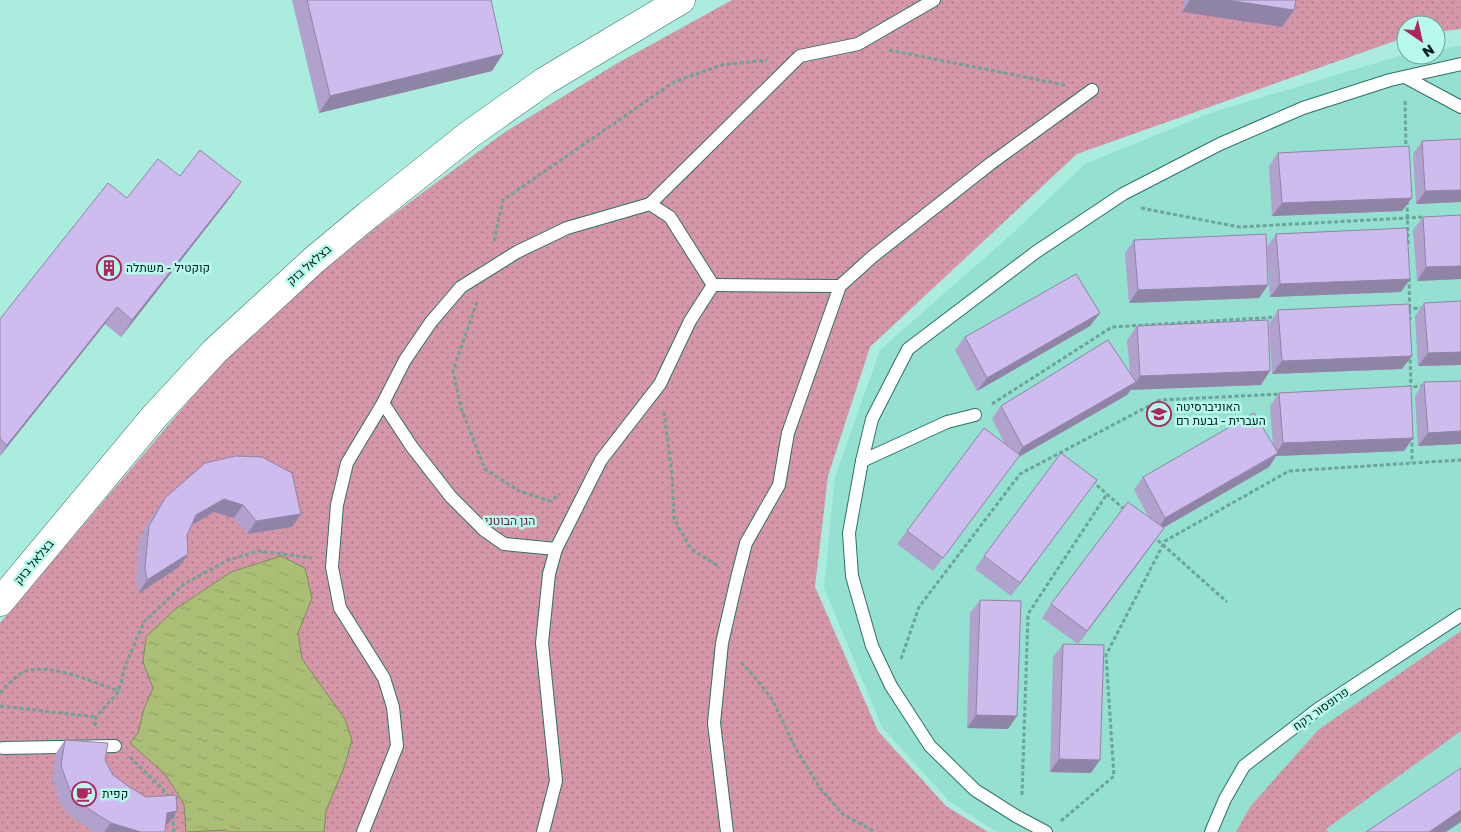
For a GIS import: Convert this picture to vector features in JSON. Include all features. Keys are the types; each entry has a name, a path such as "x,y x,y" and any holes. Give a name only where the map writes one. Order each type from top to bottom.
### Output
{"street":[{"name":"בצלאל בזק","path":"0,602 194,373 215,351 314,260 376,208 478,129 545,81 680,0"}],"lane":[{"path":"363,832 396,746 393,707 384,678 340,608 332,567 337,505 347,463 383,403 405,360 431,322 461,287 517,252 567,228 650,204 800,56 858,44 934,0"},
{"path":"1050,829 1022,820 975,790 930,746 891,686 872,646 852,576 849,534 862,461 872,419 908,349 1036,252 1110,202 1220,144 1303,108 1405,77 1461,64"},
{"path":"1405,77 1461,107"},
{"path":"727,832 714,723 722,643 746,543 779,485 788,433 840,286 872,257 983,170 1092,90"},
{"path":"650,204 670,217 713,285"},
{"path":"713,285 840,286"},
{"path":"543,832 556,781 542,642 550,574 556,549 606,453 660,384 690,321 713,285"},
{"path":"383,403 412,447 451,497 484,530 504,544 556,549"},
{"path":"862,461 946,422 975,415"},
{"name":"פרופסור רקח","path":"1211,832 1225,799 1244,766 1318,710 1461,616"},
{"path":"1,747 115,746"}],"path":[{"path":"858,44 1092,90"},
{"path":"598,467 550,501 519,491 485,469 461,408 453,371 488,270 503,200 674,82 722,65 800,56"},
{"path":"1405,77 1406,152"},
{"path":"1407,199 1408,246"},
{"path":"1110,202 1239,227 1434,217"},
{"path":"1409,273 1410,328"},
{"path":"1399,310 1426,308"},
{"path":"975,415 1112,328 1280,317"},
{"path":"1410,348 1411,396"},
{"path":"660,384 672,474 674,519 690,549 737,578"},
{"path":"1401,387 1428,386"},
{"path":"891,686 919,607 1020,474 1160,400 1286,393"},
{"path":"1412,434 1412,463"},
{"path":"1060,453 1067,459"},
{"path":"1050,829 1114,776 1106,654 1165,540 1289,471 1461,460"},
{"path":"1087,476 1128,513"},
{"path":"1022,820 1028,614 1107,494"},
{"path":"1149,532 1227,602"},
{"path":"171,800 160,786 131,758 95,732 96,717 119,691 125,666 144,622 184,584 228,560 258,551 296,556"},
{"path":"722,643 752,674 772,699 796,749 820,788 843,814 875,832"},
{"path":"0,693 20,674 34,669 57,671 119,691"},
{"path":"0,706 96,717"},
{"path":"172,808 174,832"}],"shaded area":[{"name":"האוניברסיטה העברית - גבעת רם","path":"1461,46 1461,832 997,832 949,801 882,727 824,588 835,477 880,350 1014,232 1085,164 1210,113 1396,57 1396,65 1446,65 1446,48"}],"green space":[{"name":"הגן הבוטני","path":"732,0 1461,0 1461,29 1446,31 1446,15 1396,15 1396,41 1077,154 870,347 828,476 815,587 878,731 946,806 988,832 0,832 0,623 216,369 312,280 383,222 505,132 616,64"},
{"path":"1461,631 1461,731 1326,829 1328,832 1236,832 1250,807 1318,730"}],"water":[{"path":"281,556 305,568 312,598 298,633 302,659 345,719 352,740 345,765 326,811 324,832 227,832 226,830 186,832 184,804 165,774 130,743 138,733 144,709 153,688 143,662 146,637 174,610 231,572"}],"building":[{"path":"307,0 491,0 503,54 330,96"},
{"path":"1227,0 1296,0 1294,10"},
{"path":"1461,139 1461,190 1425,191 1422,141"},
{"path":"1409,146 1412,198 1282,203 1278,153"},
{"name":"קוקטיל - משתלה","path":"200,150 241,182 132,320 117,307 7,445 0,439 0,319 108,183 127,198 158,159 180,176"},
{"path":"1461,215 1461,266 1426,267 1423,217"},
{"path":"1407,228 1410,279 1280,284 1276,234"},
{"path":"1266,234 1268,285 1138,290 1134,240"},
{"path":"1076,274 1100,313 987,378 965,337"},
{"path":"1461,301 1461,352 1428,353 1424,303"},
{"path":"1409,304 1412,356 1282,361 1278,310"},
{"path":"1268,320 1270,371 1140,376 1137,326"},
{"path":"1108,340 1136,382 1023,447 1001,406"},
{"path":"1461,381 1461,431 1428,433 1424,382"},
{"path":"1411,386 1413,438 1283,443 1279,393"},
{"path":"1254,413 1278,453 1165,518 1143,477"},
{"path":"984,428 1020,455 943,558 907,531"},
{"path":"1061,453 1097,480 1020,583 984,556"},
{"path":"235,456 262,457 292,473 301,514 256,521 243,505 224,499 196,515 187,535 188,554 147,580 145,567 149,526 165,498 205,463"},
{"path":"1128,502 1164,528 1087,631 1051,604"},
{"path":"980,600 1021,601 1017,716 976,715"},
{"path":"1063,644 1104,645 1100,760 1059,759"},
{"name":"קפית","path":"65,740 108,743 105,760 113,775 146,797 176,795 177,811 167,813 165,832 141,832 111,823 84,806 71,793 61,766"},
{"path":"1461,768 1461,810 1429,832 1366,832"}],"place":[{"name":"קוקטיל - משתלה","path":"109,268"},
{"name":"האוניברסיטה העברית - גבעת רם","path":"1159,414"},
{"name":"קפית","path":"84,794"}]}
